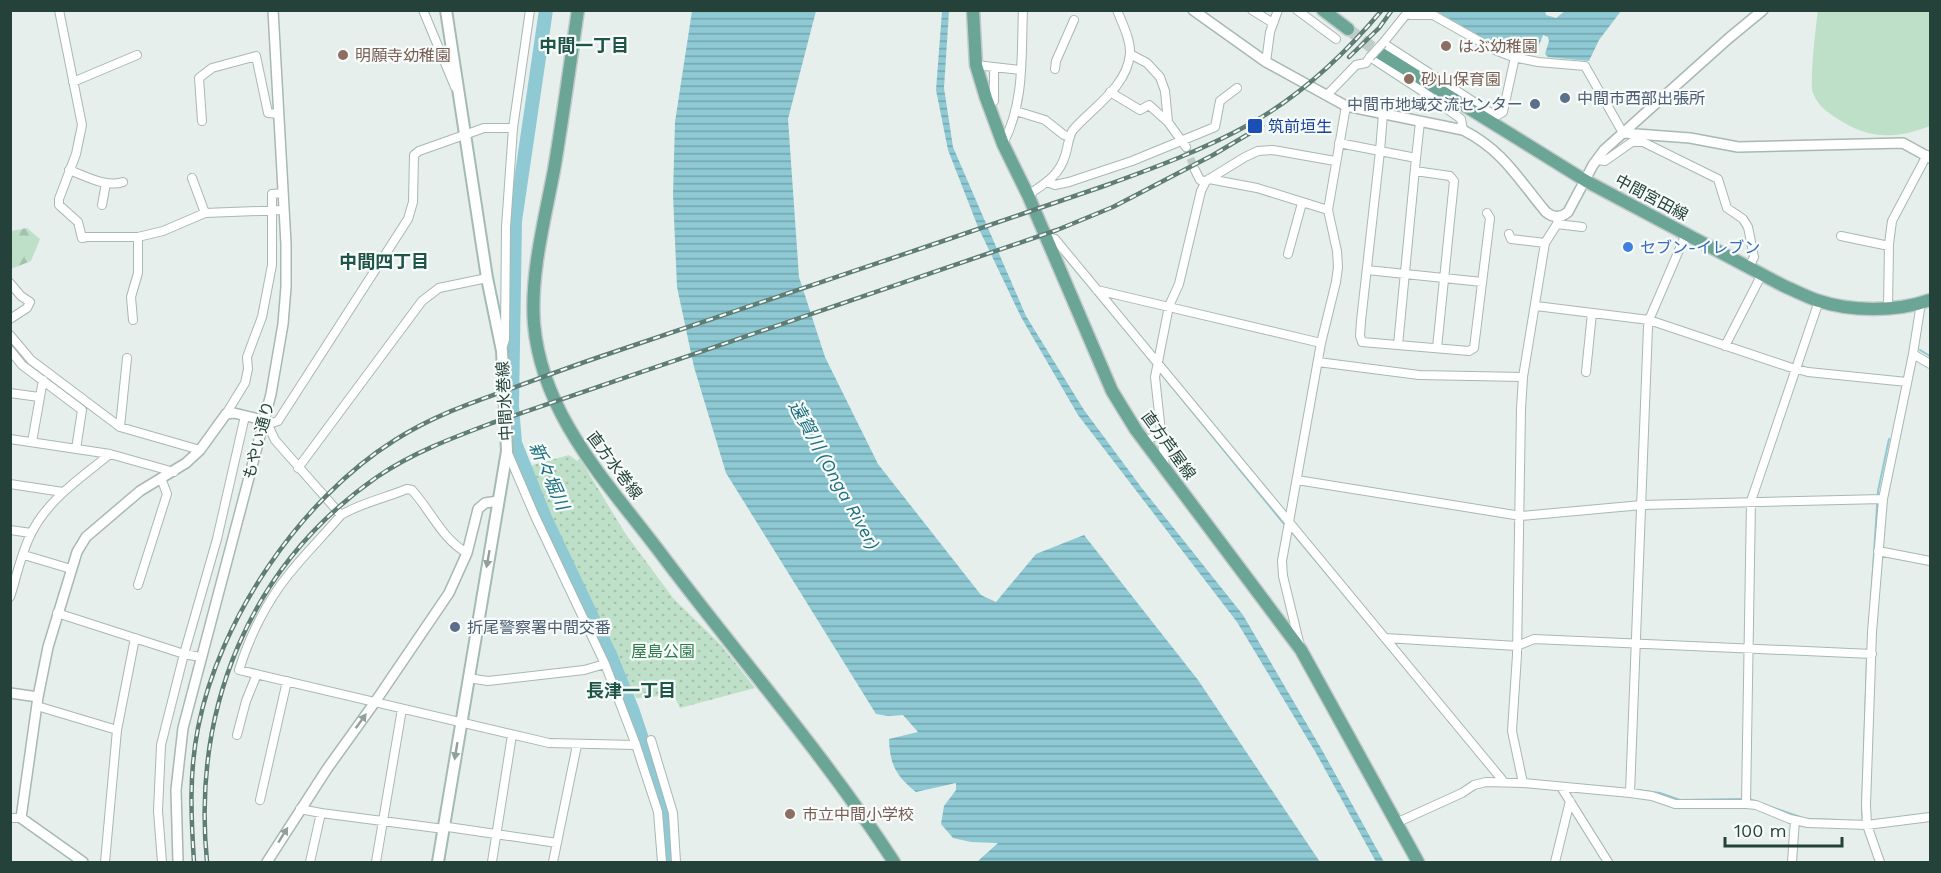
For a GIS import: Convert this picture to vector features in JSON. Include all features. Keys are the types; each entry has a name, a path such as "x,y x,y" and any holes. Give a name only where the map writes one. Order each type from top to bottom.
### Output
{"main road":[{"name":"中間水巻線","path":"438,862 507,451 502,351 487,278 446,10"},
{"name":"直方水巻線","path":"578,10 561,130 536,273 534,299 537,345 548,389 575,440 682,582 837,780 894,862"},
{"name":"直方芦屋線","path":"973,10 976,65 1003,144 1028,195 1112,391 1143,439 1301,650 1418,862"},
{"path":"1323,10 1348,28"},
{"name":"中間宮田線","path":"1377,51 1586,181 1762,274 1819,301 1842,307 1888,308 1926,301"}],"street":[{"path":"59,10 72,65 72,82 82,125 76,154 59,199 59,205 78,222 82,238 138,237 162,231 205,213 284,210"},
{"name":"もやい通り","path":"178,862 176,800 179,753 187,710 266,422 283,324 286,276 284,210 273,10"},
{"path":"423,10 459,97"},
{"path":"502,351 505,339 506,227 513,128 530,10"},
{"path":"1003,144 1013,124 1016,111 1023,10"},
{"path":"1028,195 1053,178 1059,169 1071,133 1121,78 1130,54 1129,42 1117,10"},
{"path":"1193,10 1266,62 1346,106 1463,130 1480,139 1500,154 1546,212 1557,220 1582,227"},
{"path":"1252,10 1273,23"},
{"path":"1266,62 1273,23 1278,10"},
{"path":"1297,10 1336,39"},
{"path":"1523,783 1512,731 1521,516 1521,410 1523,377 1545,243 1557,220 1568,212 1604,150 1728,38 1763,10"},
{"path":"1327,95 1356,65 1366,63 1408,12 1410,15 1433,15 1495,51 1538,62 1585,66 1623,133"},
{"path":"1055,69 1056,61 1074,20"},
{"path":"1377,51 1498,115 1503,112 1515,57"},
{"path":"1377,51 1461,119 1463,130"},
{"path":"1130,54 1147,63 1160,77 1165,92 1168,122"},
{"path":"72,82 137,55"},
{"path":"202,121 200,78 212,68 256,56 268,113 279,114"},
{"path":"976,65 1020,70"},
{"path":"994,67 994,101"},
{"path":"1047,182 1055,185 1069,182 1184,144 1215,127 1220,101 1237,88"},
{"path":"1110,92 1140,110 1149,105 1168,122 1184,144"},
{"path":"1301,650 1281,561 1321,343 1338,267 1328,210 1346,106"},
{"path":"1016,111 1045,120 1070,137"},
{"path":"1383,114 1360,336 1362,342 1469,351 1474,348 1490,218 1487,213"},
{"path":"1398,345 1420,122"},
{"path":"226,414 234,413 266,422 278,421 408,219 413,202 414,155 419,151 484,128 513,128"},
{"path":"1623,133 1690,138 1738,147 1903,144 1929,155 1895,212 1890,231 1888,308"},
{"path":"1597,160 1605,162 1632,142 1643,142 1718,179 1726,208 1743,219 1748,227 1754,257 1749,267"},
{"path":"1339,143 1416,158"},
{"path":"1165,468 1155,377 1169,306 1179,284 1201,191 1208,180 1258,151 1273,150 1335,161"},
{"path":"69,170 106,183 116,185 123,182"},
{"path":"1196,170 1200,180 1257,188 1328,210"},
{"path":"1415,171 1450,176 1454,181 1437,348"},
{"path":"192,178 205,213"},
{"path":"102,205 106,183"},
{"path":"21,818 38,702 57,613 77,552 86,537 140,491 186,464 200,450 245,383 248,369 247,357 262,317 272,265 272,194 283,193"},
{"path":"1288,254 1302,203"},
{"path":"1509,234 1510,239 1545,243"},
{"path":"1630,793 1649,320 1686,234"},
{"path":"1841,236 1889,246"},
{"path":"133,320 131,297 138,273 138,237"},
{"path":"1046,237 1055,239 1504,783"},
{"path":"1367,270 1482,282"},
{"path":"1725,346 1762,274"},
{"path":"298,468 422,301 445,286 487,278"},
{"path":"10,283 21,296 30,302 27,309 10,319"},
{"path":"1097,290 1321,343"},
{"path":"1746,804 1751,501 1819,301"},
{"path":"1880,862 1867,825 1866,805 1878,552 1883,499 1926,301"},
{"path":"1536,306 1649,320 1795,369 1907,382"},
{"path":"1586,372 1592,313"},
{"path":"10,335 31,360 120,427 200,450"},
{"path":"10,350 22,365 82,410 76,449"},
{"path":"1913,354 1930,364"},
{"path":"120,427 127,358"},
{"path":"1318,362 1419,375 1523,377"},
{"path":"32,442 43,380"},
{"path":"10,393 39,397"},
{"path":"162,862 158,812 160,756 165,729 217,539 245,416"},
{"path":"266,422 275,440 341,515"},
{"path":"1143,439 1149,440 1161,430"},
{"path":"10,439 110,454 174,472"},
{"path":"507,451 543,534 605,664 636,745 658,812 662,862"},
{"path":"10,597 31,533 44,512 63,492 110,454"},
{"path":"138,585 167,494 161,478"},
{"path":"1297,480 1521,516 1642,505 1883,499"},
{"path":"10,484 63,492"},
{"path":"467,553 448,540 426,505 412,490 407,489 375,502 365,503 341,515 288,575 245,650 239,670 549,743 636,745"},
{"path":"267,862 300,809 448,593 467,553 478,509 485,503 498,501"},
{"path":"10,530 31,533"},
{"path":"217,539 231,543"},
{"path":"1878,552 1930,561"},
{"path":"24,555 71,569"},
{"path":"57,613 184,654 201,657"},
{"path":"105,862 117,730 135,638"},
{"path":"1384,638 1517,646 1534,639 1872,654"},
{"path":"468,678 488,681 584,670 605,664"},
{"path":"237,735 246,700 257,674"},
{"path":"260,800 287,681"},
{"path":"10,693 117,730"},
{"path":"376,862 402,709"},
{"path":"492,862 512,735"},
{"path":"651,740 673,813 676,862"},
{"path":"553,862 577,745"},
{"path":"1396,823 1462,793 1474,785 1486,782 1523,783 1630,793 1652,796 1675,804 1756,805 1808,823 1867,825 1930,817"},
{"path":"1561,787 1608,862"},
{"path":"1555,862 1570,801"},
{"path":"300,809 444,829 448,826 557,843"},
{"path":"310,862 321,813"},
{"path":"10,818 21,818 83,862"},
{"path":"1792,862 1795,820"}],"green space":[{"path":"1818,10 1930,11 1930,126 1894,135 1872,134 1850,126 1820,105 1812,88"},
{"path":"27,228 40,239 31,261 11,269 11,231"},
{"name":"屋島公園","path":"569,455 577,461 580,459 625,533 673,598 722,646 755,688 680,708 674,695 636,698 581,590 529,466"}],"water":[{"path":"1440,10 1545,10 1546,15 1556,18 1565,11 1621,11 1599,40 1589,61 1548,57 1545,54 1549,41 1548,37 1543,35 1536,53 1530,55 1509,49 1506,51 1487,44 1485,39 1439,13"},
{"name":"遠賀川 (Onga River)","path":"692,11 816,11 788,119 799,277 825,357 878,464 981,595 996,602 1036,554 1084,535 1198,680 1320,862 980,862 978,861 998,843 971,842 953,838 941,824 944,806 956,790 956,783 916,792 903,781 893,763 889,739 918,732 903,715 876,714 726,473 694,367 677,287 673,195 675,122"},
{"path":"942,11 949,11 944,88 953,147 1026,316 1084,410 1141,487 1243,615 1384,862 1376,862 1316,753 1237,622 1078,415 1021,317 978,227 948,150 936,90"}],"waterway":[{"name":"新々堀川","path":"546,10 515,221 512,406 515,443 545,518 611,657 632,709 667,814 670,862"},
{"path":"1058,249 1156,367"},
{"path":"1920,350 1930,356"},
{"path":"1159,371 1285,525"},
{"path":"1871,600 1878,491 1889,439"},
{"path":"1291,531 1496,777"},
{"path":"1863,822 1867,657"},
{"path":"1636,790 1660,793 1680,800 1743,799"},
{"path":"1749,799 1800,817"},
{"path":"1805,819 1839,820"},
{"path":"1874,856 1876,862"}],"tunnel":[{"path":"1348,29 1378,52"},
{"path":"1186,147 1195,170"}],"railway":[{"path":"194,862 192,795 195,745 209,687 224,645 269,565 297,528 360,465 395,440 423,424 480,400 596,358 1104,186 1196,150 1250,124 1287,101 1337,58 1382,10"},
{"path":"1349,57 1379,28 1392,10"},
{"path":"207,862 205,805 209,750 220,696 238,646 263,598 294,553 332,513 377,477 418,453 492,423 1057,230 1113,207 1213,155 1262,126"}],"place":[{"name":"はぶ幼稚園","path":"1446,46"},
{"name":"明願寺幼稚園","path":"343,55"},
{"name":"砂山保育園","path":"1409,79"},
{"name":"中間市西部出張所","path":"1565,98"},
{"name":"中間市地域交流センター","path":"1535,104"},
{"name":"筑前垣生","path":"1255,126"},
{"name":"セブン-イレブン","path":"1628,247"},
{"name":"折尾警察署中間交番","path":"455,627"},
{"name":"市立中間小学校","path":"790,814"}],"district":[{"name":"中間一丁目","path":"584,46"},
{"name":"中間四丁目","path":"384,262"},
{"name":"長津一丁目","path":"631,691"}]}
